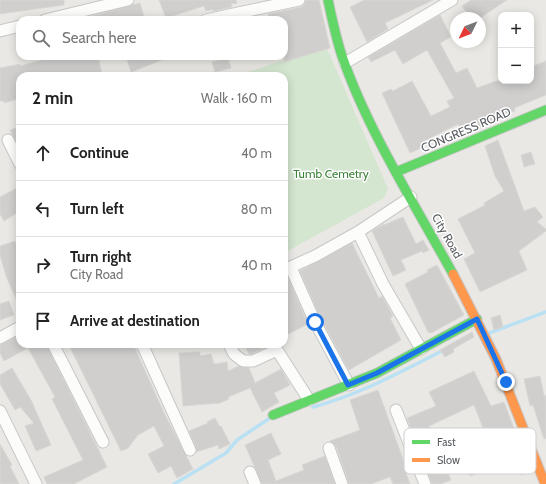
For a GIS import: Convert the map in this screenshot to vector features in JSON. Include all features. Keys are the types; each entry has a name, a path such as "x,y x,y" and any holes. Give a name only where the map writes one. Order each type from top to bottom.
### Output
{"main road":[{"name":"City Road","path":"328,0 345,63 396,172 477,319 506,382 524,428"},
{"name":"CONGRESS ROAD","path":"396,172 546,110"},
{"path":"273,415 377,373 477,319"},
{"name":"City Road","path":"536,459 544,479"}],"street":[{"path":"62,16 128,0"},
{"path":"225,16 299,0"},
{"path":"345,63 452,0"},
{"path":"0,31 16,27"},
{"path":"8,140 16,156"},
{"path":"348,385 288,269 358,232 411,197"},
{"path":"358,232 383,284 421,349"},
{"path":"0,338 16,329"},
{"path":"55,348 103,442"},
{"path":"144,348 190,450"},
{"path":"231,348 234,354 243,361 253,361 277,350 310,400"},
{"path":"396,410 404,430"},
{"path":"0,411 36,484"},
{"path":"329,448 342,484"},
{"path":"250,472 254,484"},
{"path":"421,474 425,484"}],"green space":[{"name":"Tumb Cemetry","path":"326,46 388,189 384,198 288,251 288,72 248,72 288,60 288,59"}],"building":[{"path":"0,0 64,0 64,5 0,14"},
{"path":"159,0 236,0 237,3 231,4 232,7 213,11 213,9 206,11 204,6 172,16 165,16"},
{"path":"306,0 319,0 330,48 284,62 284,60 288,60 288,16 269,16 268,14 301,7 304,5"},
{"path":"364,0 433,0 385,23 388,29 367,42 350,7"},
{"path":"471,0 507,0 486,14 486,12 466,12 462,6"},
{"path":"140,3 144,16 93,16"},
{"path":"440,15 450,38 440,43 456,73 467,68 477,88 496,81 498,81 498,84 534,84 534,66 546,61 546,95 514,108 515,111 492,118 494,121 463,134 458,124 420,143 423,147 410,153 382,93 391,89 393,91 412,81 431,116 450,107 447,101 454,98 427,50 403,64 395,50 371,62 368,57"},
{"path":"42,60 99,60 101,72 16,72 16,99 4,103 4,101 0,101 0,68 20,64 20,66"},
{"path":"127,60 162,60 131,72"},
{"path":"229,60 231,68 215,72 212,62"},
{"path":"16,128 16,141 10,130"},
{"path":"498,140 524,211 535,207 543,217 537,222 546,229 546,231 519,251 527,270 480,292 464,259 475,253 458,219 485,205 484,203 504,191 495,176 485,146"},
{"path":"531,152 535,164 524,167 521,155"},
{"path":"16,189 16,214 4,221 0,214 0,197"},
{"path":"403,217 416,244 423,240 429,250 423,253 422,251 401,260 406,270 393,276 372,231 384,224"},
{"path":"15,241 16,299 6,276 0,255 0,246"},
{"path":"352,243 379,298 382,296 393,316 390,318 401,340 349,370 321,319 300,271"},
{"path":"437,265 464,315 431,333 428,332 405,284 428,272 427,270"},
{"path":"288,278 308,324 288,334"},
{"path":"9,301 14,315 0,320 0,304"},
{"path":"500,315 503,327 494,330 491,318"},
{"path":"472,332 474,337 453,349 454,352 445,357 440,350"},
{"path":"16,337 16,348 28,348 4,361 0,353 0,345"},
{"path":"28,348 48,348 107,467 74,484 47,484 44,477 83,460 52,399 55,397"},
{"path":"70,348 135,348 165,415 193,469 177,478 171,466 158,473 148,454 164,446 154,426 138,435 128,448 121,451"},
{"path":"246,348 264,348 251,354 249,354"},
{"path":"200,352 200,356 211,354 214,364 227,362 228,371 239,366 249,368 255,383 281,369 290,385 274,393 279,402 262,412 250,388 228,397 229,399 220,403 183,406 179,353"},
{"path":"12,368 31,400 51,445 36,451 25,426 34,423 20,407 15,410 0,384 0,375"},
{"path":"474,371 491,406 504,402 514,428 483,428 474,405 429,426 430,428 411,428 407,418 436,406 429,392"},
{"path":"540,376 544,396 546,395 546,438 544,439 533,405 530,406 524,379"},
{"path":"378,390 404,462 404,474 406,474 410,484 393,484 390,477 371,484 349,484 336,446 330,441 360,430 350,400"},
{"path":"215,418 230,444 219,449 218,445 196,452 196,447 189,431 208,423 207,422"},
{"path":"271,433 281,454 268,460 276,481 304,470 302,465 325,456 335,484 262,484 245,445"},
{"path":"0,444 12,465 10,466 19,484 0,484"},
{"path":"428,474 449,474 451,480 441,484 432,484"}],"waterway":[{"path":"489,333 546,312"},
{"path":"313,407 364,389 444,350"},
{"path":"174,484 226,453 237,440 270,418"}],"traffic: fast":[{"path":"328,0 342,56 365,112 393,167 453,274"},
{"path":"396,172 546,110"},
{"path":"273,415 377,373 477,319"}],"traffic: slow":[{"path":"453,274 496,359 523,428"},
{"path":"536,461 545,484"}],"route":[{"path":"315,322 348,385 377,373 477,319 506,382"}]}
